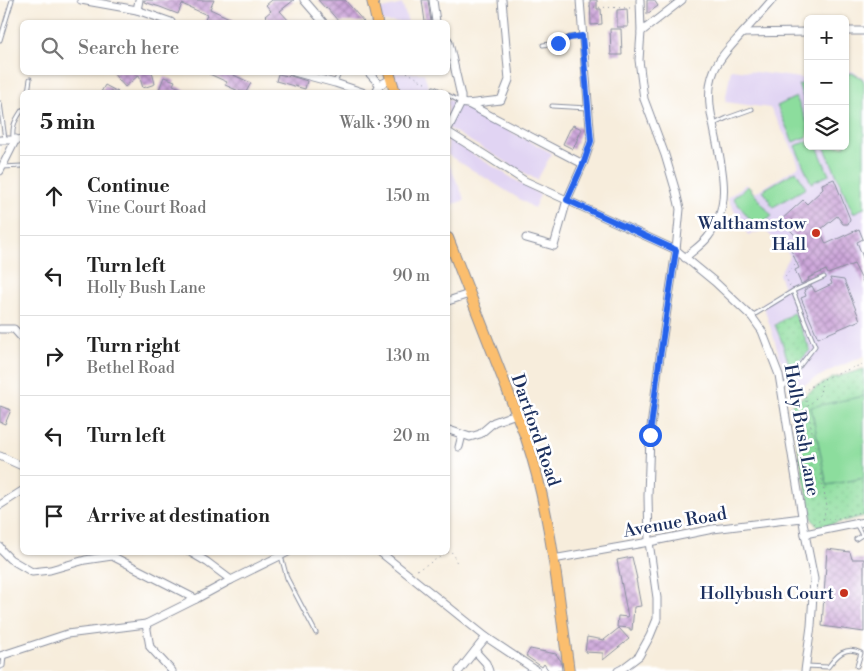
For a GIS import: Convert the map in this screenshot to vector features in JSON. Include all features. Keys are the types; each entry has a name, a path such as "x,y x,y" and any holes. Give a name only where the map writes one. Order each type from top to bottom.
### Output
{"main road":[{"path":"372,0 377,20"},
{"path":"390,76 394,90"},
{"name":"Dartford Road","path":"450,243 536,467 553,559 569,671"}],"street":[{"path":"81,0 137,10 164,20"},
{"path":"137,10 139,0"},
{"path":"304,0 321,20"},
{"path":"433,0 436,20"},
{"path":"464,103 501,100 509,80 502,0"},
{"path":"641,32 682,0"},
{"path":"685,258 709,235 722,210 723,182 709,98 714,71 722,56 772,0"},
{"path":"526,238 554,246 567,200 591,141 580,4"},
{"path":"618,671 639,656 657,619 657,598 649,542 650,435 680,209 665,155 644,100 639,60 640,4"},
{"path":"849,31 864,31"},
{"path":"743,33 804,32"},
{"path":"450,47 464,103 582,164"},
{"path":"305,75 356,90"},
{"path":"370,75 378,89 390,76"},
{"path":"450,128 464,103"},
{"name":"Holly Bush Lane","path":"450,132 525,181 676,250 715,282 752,317 762,331 780,374 802,518 814,579 805,669"},
{"path":"1,169 11,140"},
{"path":"450,300 469,294"},
{"path":"0,329 14,329 20,336"},
{"path":"450,430 470,437 480,434 494,422 516,414"},
{"path":"459,447 462,435"},
{"path":"0,456 20,465"},
{"path":"0,505 20,492"},
{"name":"Avenue Road","path":"553,559 713,529 802,518"},
{"path":"804,530 864,522"},
{"path":"0,546 10,559 32,572 50,570 85,560 112,556 196,600"},
{"path":"196,555 231,580"},
{"path":"2,656 67,634 146,624 282,555"},
{"path":"384,555 486,638 537,671"},
{"path":"146,624 150,647 172,671"},
{"path":"459,671 486,638"},
{"path":"475,650 486,663 489,671"}],"lane":[{"path":"0,40 12,0"},
{"path":"544,45 582,36"},
{"path":"335,83 339,75"},
{"path":"28,90 30,79"},
{"path":"434,88 438,90"},
{"path":"450,96 464,103"},
{"path":"0,103 11,140"},
{"path":"552,106 589,108"},
{"path":"713,124 752,110"},
{"path":"11,140 14,122 20,113"},
{"path":"1,169 20,166"},
{"path":"752,317 793,291 824,277"},
{"path":"782,389 816,346 797,305 793,291"},
{"path":"856,524 863,535 856,539"},
{"path":"284,555 287,578 316,633"},
{"path":"805,669 828,667 840,653 855,650 861,653 857,666"},
{"path":"0,667 3,666 2,656"}],"path":[{"path":"580,4 629,8 640,4"},
{"path":"412,75 434,88"},
{"path":"793,291 785,276 794,265 808,259"},
{"path":"784,404 832,375 864,364"},
{"path":"807,407 820,394 822,381"},
{"path":"804,391 827,506 823,519"},
{"path":"804,530 823,519 835,519 864,511"},
{"path":"450,552 458,565"},
{"path":"408,575 444,555"}],"shaded area":[{"path":"402,4 407,20 382,20 379,10"},
{"name":"Walthamstow Hall","path":"731,69 804,78 804,150 849,150 849,71 852,71 864,79 864,356 829,371 791,392 763,304 784,288 779,274 790,255 765,230 748,235 727,198 746,184 755,193 799,166 793,150 770,108 725,102"},
{"path":"395,75 425,75 431,90 398,90"},
{"path":"450,100 552,153 537,180 450,129"},
{"path":"450,140 540,195 534,208 450,156"},
{"path":"450,166 465,200 450,205"}],"green space":[{"path":"849,73 862,78 864,82 864,208 853,213 826,150 849,150"},
{"path":"804,83 804,99 798,85"},
{"path":"796,97 804,116 804,138 793,142 777,106"},
{"path":"804,143 804,150 819,150 829,175 811,183 795,146"},
{"path":"796,171 806,188 773,207 763,190"},
{"path":"748,186 772,216 757,228 733,198"},
{"path":"794,312 810,350 791,371 775,325"},
{"path":"864,369 864,396 811,408 827,485 864,478 864,516 821,527 816,525 812,519 790,406 833,378"},
{"path":"864,396 864,478 827,485 811,407"}],"building":[{"path":"144,0 214,0 210,9 234,20 205,20 207,15 182,4 178,14 144,2"},
{"path":"272,0 294,0 280,11 288,20 269,20 265,16 271,11 266,5"},
{"path":"318,0 345,0 362,20 337,20"},
{"path":"422,0 428,0 431,20 425,20"},
{"path":"590,0 597,0 597,9 601,9 602,24 591,25"},
{"path":"647,0 654,0 658,6 647,14"},
{"path":"627,9 628,27 617,27 617,10"},
{"path":"610,29 621,29 622,55 611,55"},
{"path":"115,75 139,75 125,87"},
{"path":"139,75 153,75 155,84 143,88"},
{"path":"212,75 234,75 251,83 247,90 236,90 225,85 227,82"},
{"path":"278,75 288,75 307,81 305,89 276,81"},
{"path":"164,77 175,81 173,85 185,90 159,90"},
{"path":"105,85 114,90 102,90"},
{"path":"573,125 582,129 573,149 563,144"},
{"path":"834,179 850,219 848,224 843,224 837,216 820,230 826,244 859,229 863,239 857,242 864,260 864,284 854,264 828,274 826,270 808,278 809,280 801,284 795,270 799,268 791,250 803,244 781,220 803,200 807,204 823,189 822,184"},
{"path":"830,278 844,280 860,320 818,338 801,298 806,296 804,290 812,286 815,292 832,284"},
{"path":"0,406 11,410 5,424 0,422"},
{"name":"Hollybush Court","path":"827,549 850,552 852,559 864,559 864,632 822,626"},
{"path":"632,557 641,606 634,607 632,630 630,630 630,628 617,627 618,616 628,617 617,560"},
{"path":"619,628 629,639 603,660 603,653 585,652 587,637 604,640"},
{"path":"530,649 556,654 561,661 562,671 549,671 544,664 542,667 526,656"}],"place":[{"name":"Walthamstow Hall","path":"816,233"},
{"name":"Hollybush Court","path":"844,593"}],"route":[{"path":"558,43 582,36 591,141 567,200 676,250 650,435"}]}
